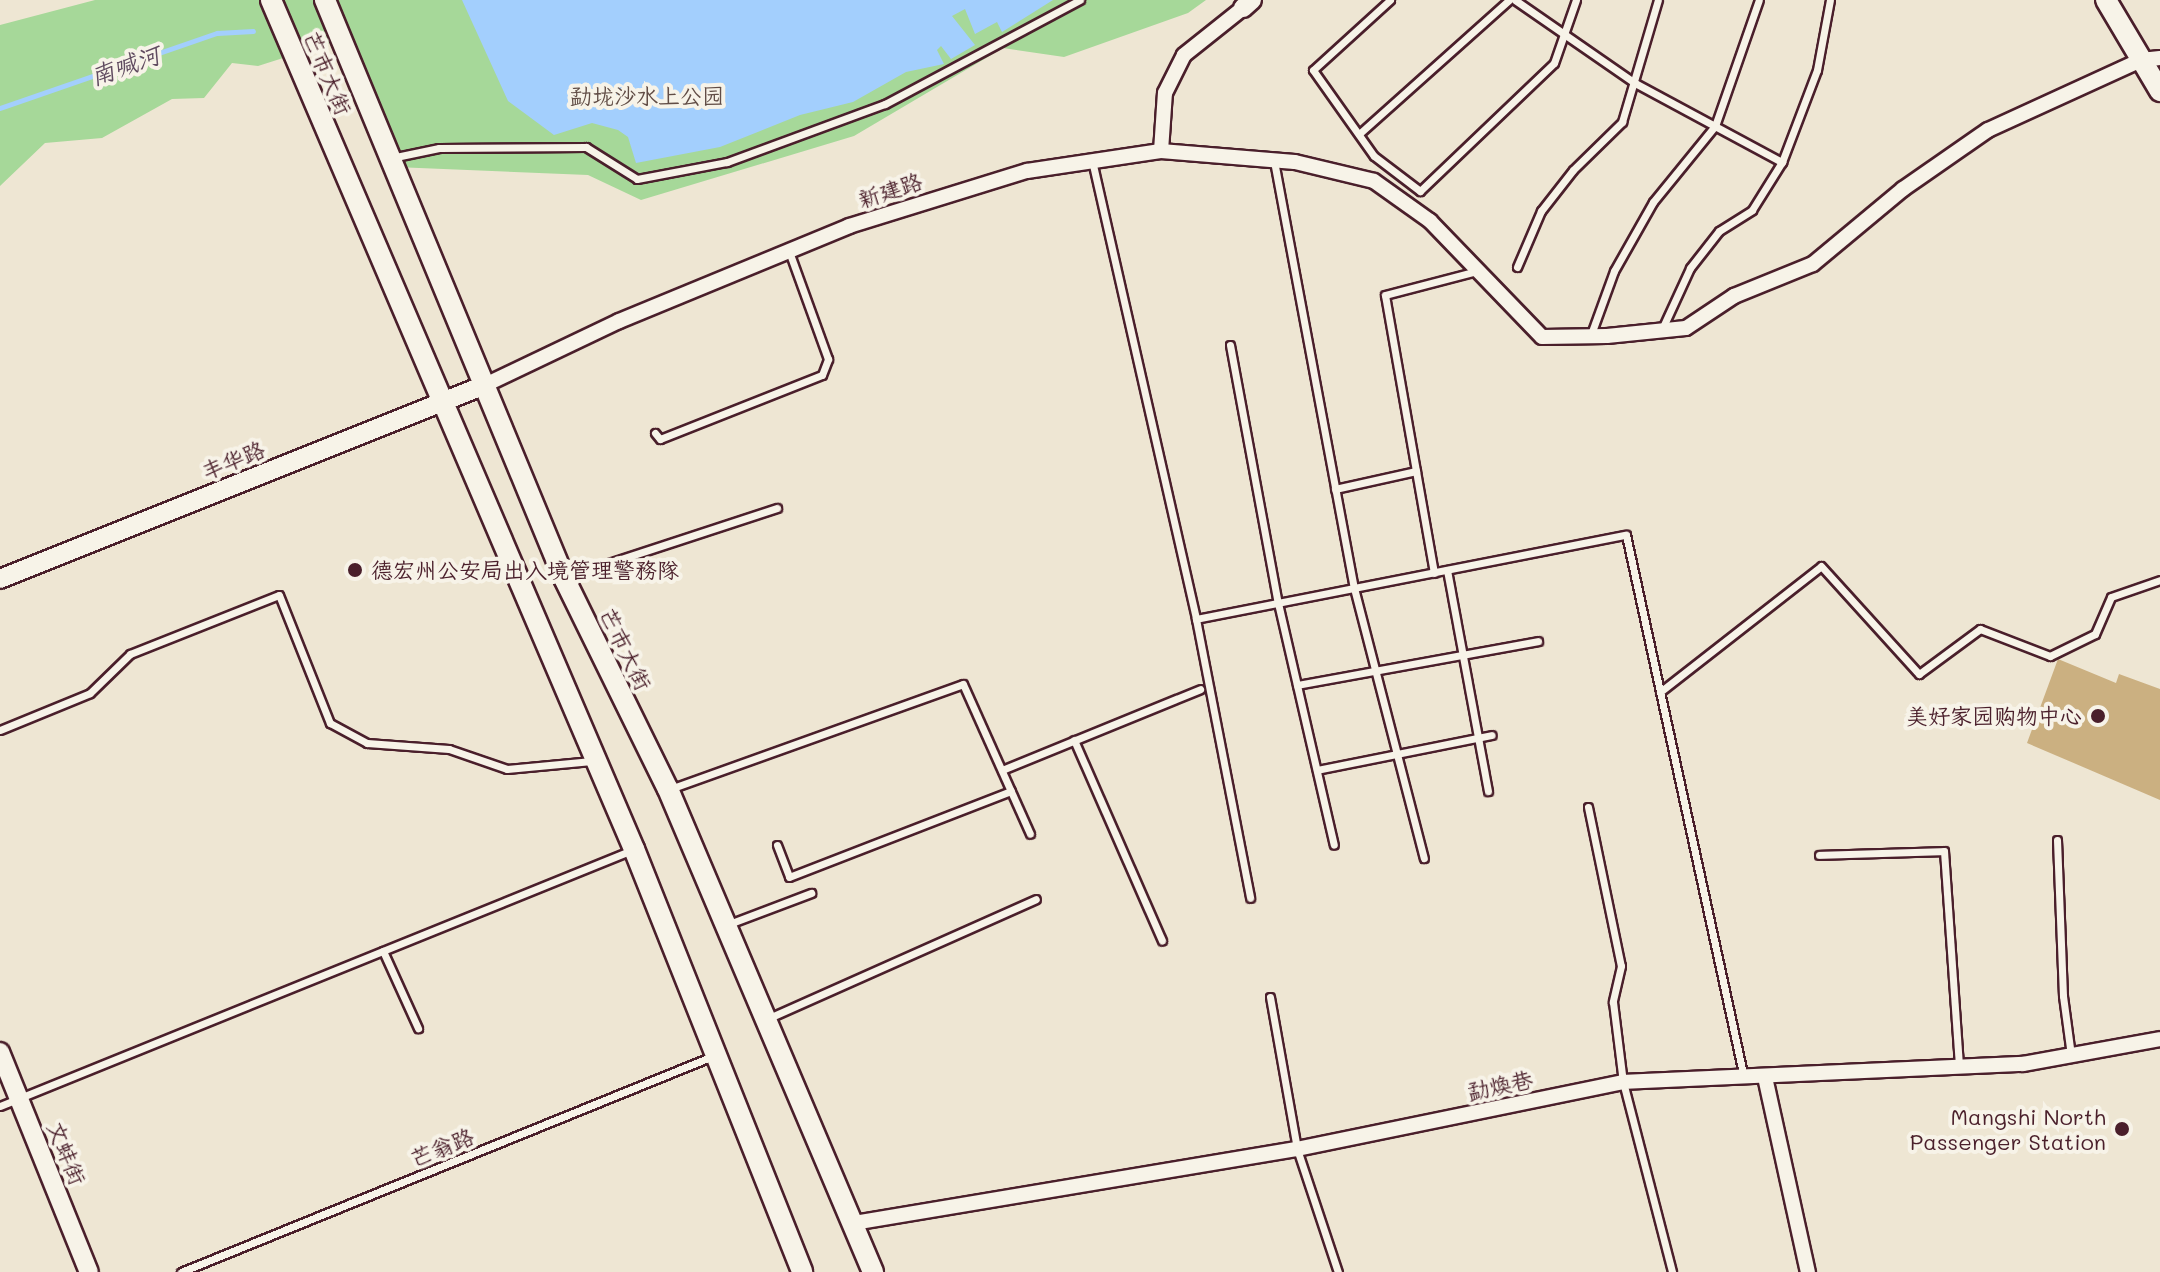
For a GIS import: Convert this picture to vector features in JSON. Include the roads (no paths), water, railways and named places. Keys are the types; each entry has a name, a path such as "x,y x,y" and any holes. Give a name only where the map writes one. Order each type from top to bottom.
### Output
{"main road":[{"name":"芒市大街","path":"271,0 634,849 802,1272"},
{"name":"芒市大街","path":"325,0 564,578 668,789 727,925 763,1021 873,1272"},
{"path":"2106,0 2151,59 2160,91"}],"street":[{"path":"1161,151 1165,93 1184,55 1248,4"},
{"name":"新建路","path":"485,385 619,321 849,226 1027,171 1093,165 1161,151 1274,161 1374,181 1430,221 1542,337 1590,337 1686,328 1734,296 1813,264 1903,189 1988,130 2151,59"},
{"name":"丰华路","path":"0,579 485,385"},
{"name":"勐焕巷","path":"854,1223 1297,1149 1623,1082 1959,1068 2071,1055 2160,1039"},
{"name":"文蚌街","path":"0,1052 89,1272"},
{"path":"1765,1077 1808,1272"}],"lane":[{"path":"391,158 439,148 586,147 637,179 727,162 885,104 1080,0"},
{"path":"1390,0 1313,70 1374,156 1420,191 1554,63 1576,0"},
{"path":"1359,134 1512,0 1635,83 1782,162"},
{"path":"1517,267 1541,211 1573,170 1622,122 1658,0"},
{"path":"1590,337 1614,271 1653,202 1715,126 1759,0"},
{"path":"1661,331 1690,268 1719,231 1752,210 1782,162 1817,70 1830,0"},
{"path":"1274,161 1354,588 1424,858"},
{"path":"1093,165 1196,619 1250,898"},
{"path":"655,433 660,439 822,375 828,359 789,251"},
{"path":"1434,573 1385,295 1477,271"},
{"path":"1230,345 1278,603 1334,845"},
{"path":"1335,489 1416,471"},
{"path":"564,578 777,508"},
{"path":"1196,619 1626,535 1744,1078"},
{"path":"1660,692 1821,566 1919,674 1980,629 2050,656 2095,634 2111,597 2160,580"},
{"path":"1447,570 1488,791"},
{"path":"0,730 90,693 130,654 279,595 330,723 367,743 449,749 507,769 594,761"},
{"path":"1297,685 1538,641"},
{"path":"668,789 963,684 1030,834"},
{"path":"1002,770 1200,689"},
{"path":"1317,770 1492,735"},
{"path":"1074,740 1162,940"},
{"path":"777,845 789,877 1011,791"},
{"path":"1588,807 1621,966 1613,1002 1623,1082 1672,1272"},
{"path":"2057,840 2071,1055"},
{"path":"0,1106 634,849"},
{"path":"1819,855 1944,851 1959,1068"},
{"path":"727,925 811,893"},
{"path":"763,1021 1036,899"},
{"path":"383,951 418,1028"},
{"path":"1270,997 1297,1149 1338,1272"},
{"name":"芒翁路","path":"181,1272 202,1268 716,1055"}],"water":[{"path":"462,0 1053,0 1002,32 997,22 975,34 965,9 952,16 975,45 951,59 941,46 937,50 944,64 906,72 853,102 800,115 720,147 636,163 628,137 618,130 592,123 554,135 508,101"}],"waterway":[{"name":"南喊河","path":"0,108 217,33 253,31"}],"place":[{"name":"德宏州公安局出入境管理警務隊","path":"355,570"},
{"name":"美好家园购物中心","path":"2098,716"},
{"name":"Mangshi North Passenger Station","path":"2122,1129"}],"park label":[{"name":"勐垅沙水上公园","path":"647,96"}]}
